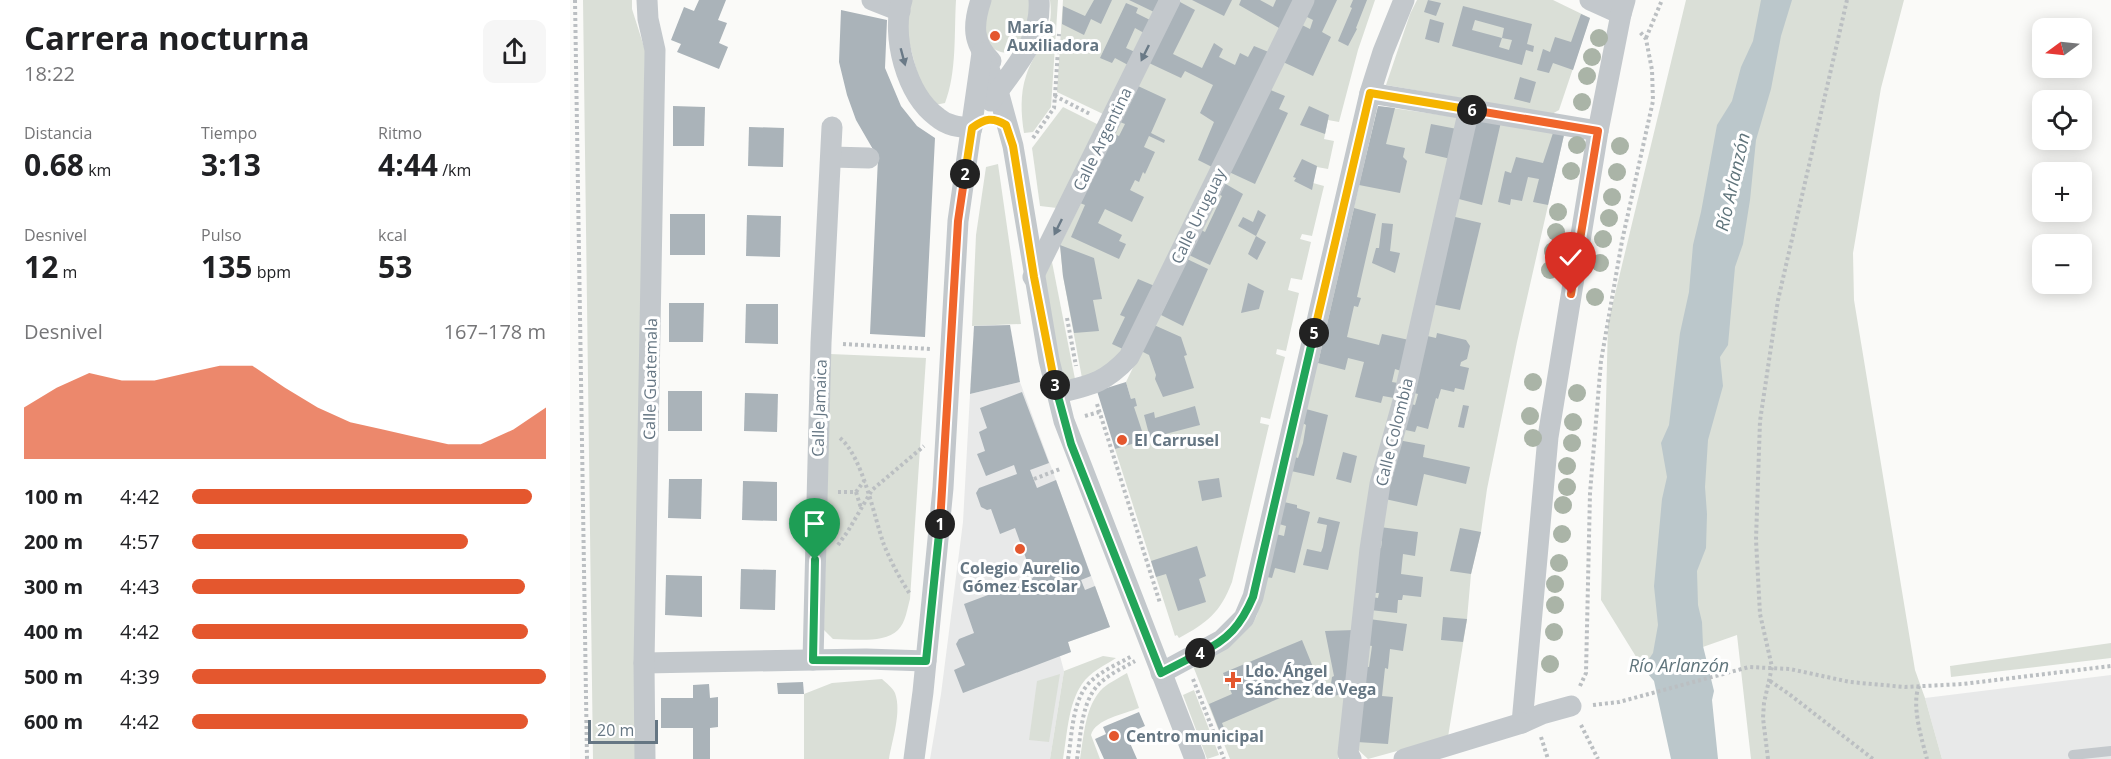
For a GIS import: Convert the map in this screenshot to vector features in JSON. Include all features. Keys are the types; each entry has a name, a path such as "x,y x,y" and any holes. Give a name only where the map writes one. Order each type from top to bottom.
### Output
{"street":[{"name":"Calle Guatemala","path":"645,759 644,663 655,50 648,19 647,0"},
{"path":"872,0 901,6 898,32 902,57 926,108 952,126 972,128 988,118 996,119 1006,125"},
{"path":"981,0 975,29 977,43 998,91 1013,146 1034,277 1057,393 1071,444 1141,656 1161,673 1195,759"},
{"path":"972,128 1032,43 1038,29 1039,0"},
{"name":"Calle Argentina","path":"1034,277 1170,0"},
{"name":"Calle Uruguay","path":"1057,393 1091,385 1113,374 1129,357 1304,0"},
{"path":"1161,673 1213,647 1244,618 1253,597 1370,93 1383,52 1404,0"},
{"path":"1522,723 1548,437 1598,131 1623,7 1590,0"},
{"path":"982,52 993,63 1004,66 1017,63"},
{"path":"914,759 943,488 958,221 982,52"},
{"path":"1013,146 1017,63"},
{"path":"1370,93 1598,131"},
{"name":"Calle Colombia","path":"1351,759 1348,753 1370,549 1380,484 1403,401 1469,110"},
{"name":"Calle Jamaica","path":"813,660 821,343 832,127"},
{"path":"831,156 868,158"},
{"path":"644,663 813,660 926,661"},
{"path":"1404,759 1571,706"}],"lane":[{"path":"2073,755 2111,751"}],"path":[{"path":"575,0 587,759"},
{"path":"1646,39 1662,0"},
{"path":"1768,759 1763,718 1772,667 1760,614 1756,550 1760,422 1778,300 1847,0"},
{"path":"1571,706 1586,674 1590,493 1600,361 1622,241 1653,101 1652,70 1646,39 1623,7"},
{"path":"1055,96 1059,28"},
{"path":"821,343 932,349 931,360"},
{"path":"1091,385 1163,611"},
{"path":"819,421 846,443 869,495 885,546 900,580 915,603"},
{"path":"815,560 834,550 849,531 869,495 904,460 926,444 926,455"},
{"path":"1034,479 1053,472"},
{"path":"856,492 864,482"},
{"path":"817,492 856,492"},
{"path":"856,492 861,508"},
{"path":"1131,649 1141,656"},
{"path":"1140,671 1141,656"},
{"path":"1068,759 1078,707 1087,685 1105,670 1141,656"},
{"path":"1077,759 1084,714 1090,695 1100,684 1141,656"},
{"path":"1186,661 1224,759"},
{"path":"1571,706 1619,702 1749,667 1772,667 1869,685 1905,687 1963,684 2111,666"},
{"path":"1770,681 1873,759"},
{"path":"1919,686 1917,708 1927,759"},
{"path":"1571,706 1598,759"}],"shaded area":[{"path":"583,0 632,0 632,9 645,50 635,759 593,759"},
{"path":"911,0 956,0 952,78 945,103 935,105 920,84 905,26"},
{"path":"991,0 1031,0 1032,13 1018,49 1001,52 986,43 985,19"},
{"path":"1050,0 1058,0 1051,107 1033,132 1024,133 1022,104 1024,83 1050,23"},
{"path":"1063,0 1159,0 1103,114 1057,92"},
{"path":"1181,0 1296,0 1123,355 1105,369 1082,378 1063,276 1060,245"},
{"path":"1312,0 1375,0 1358,50 1339,122 1328,120 1324,139 1334,141 1328,169 1317,167 1313,183 1324,186 1312,236 1302,234 1300,239 1311,242 1302,280 1291,278 1288,290 1299,293 1286,351 1277,349 1276,354 1285,357 1270,419 1261,417 1260,423 1269,425 1232,582 1223,602 1212,616 1179,638 1175,636 1115,449 1134,407 1137,406 1131,399 1126,382"},
{"path":"1417,0 1553,0 1590,18 1559,110 1552,114 1386,85"},
{"path":"1686,0 1904,0 1881,88 1853,253 1854,300 1915,670 1942,759 1751,759 1737,635 1643,668 1601,600 1608,323"},
{"path":"1378,106 1455,117 1459,121 1339,757 1338,759 1230,759 1193,666 1253,623 1257,615"},
{"path":"1063,107 1099,125 1057,208 1040,206 1032,148"},
{"path":"1478,117 1564,135 1517,342 1487,489 1481,532 1471,574 1467,619 1448,737 1368,759 1355,747 1382,515"},
{"path":"998,164 1021,324 972,326 976,235 986,167"},
{"path":"1052,262 1075,379 1062,379 1044,277"},
{"path":"830,354 926,358 910,599 901,627 892,634 876,639 833,639 824,630"},
{"name":"Colegio Aurelio Gómez Escolar","path":"1020,382 1110,627 1068,642 1071,652 1060,656 1064,671 1050,759 930,759 941,694 963,522 970,394"},
{"path":"2111,643 2111,658 1951,677 1950,666"},
{"path":"1103,656 1116,658 1093,673 1082,684 1071,710 1063,759 1050,759 1064,671"},
{"path":"1127,673 1139,708 1098,725 1091,735 1100,759 1080,759 1086,721 1092,703 1103,688"},
{"path":"1060,674 1049,742 1029,740 1037,681"},
{"path":"2111,675 2111,759 1942,759 1925,698"},
{"path":"882,679 894,691 897,701 897,717 889,759 804,759 804,694 832,683"},
{"path":"1194,690 1219,755 1207,759 1183,695"}],"water":[{"name":"Río Arlanzón","path":"1761,0 1792,0 1781,36 1771,89 1756,140 1743,244 1735,267 1728,345 1720,357 1723,386 1708,440 1705,487 1706,548 1697,571 1703,646 1714,691 1712,700 1718,759 1671,759 1654,681 1643,668 1653,653 1658,625 1654,586 1662,499 1667,477 1661,443 1669,425 1680,333 1689,292 1693,245 1717,125 1732,101 1741,67 1753,41"}],"building":[{"path":"699,0 726,0 718,20 727,23 719,43 728,47 719,69 677,52 681,44 671,40 684,7 694,11"},
{"path":"1094,0 1112,0 1101,24 1091,19 1084,35 1062,24 1063,6 1085,16"},
{"path":"1129,0 1159,0 1154,12"},
{"path":"1192,0 1232,0 1224,16"},
{"path":"1241,0 1260,0 1273,7 1276,0 1296,0 1279,28 1239,5"},
{"path":"1312,0 1337,0 1322,32 1331,37 1313,76 1283,62 1300,24 1310,29 1313,20 1305,16"},
{"path":"1353,0 1367,0 1357,29 1348,46 1338,41 1352,8 1350,7"},
{"path":"1428,0 1441,3 1436,16 1424,12"},
{"path":"1180,2 1195,10 1173,54 1202,68 1214,43 1223,49 1219,57 1235,65 1240,53 1248,57 1254,46 1271,53 1214,168 1198,160 1214,122 1200,113 1213,85 1185,71 1181,78 1149,63"},
{"path":"1126,3 1138,8 1136,13 1150,20 1144,33 1135,28 1126,48 1135,52 1128,65 1115,58 1112,63 1100,58"},
{"path":"1463,6 1532,24 1527,44 1534,46 1533,52 1526,50 1522,65 1452,46","holes":["1475,20 1504,28 1502,38 1472,30","1502,38 1512,40 1509,50 1499,47"]},
{"path":"841,10 887,20 885,68 901,106 917,126 935,138 925,337 870,334 878,158 856,120 847,95 839,62"},
{"path":"1581,14 1590,18 1573,70 1553,63 1549,73 1537,70 1543,49 1550,52 1555,37 1571,42"},
{"path":"1430,19 1444,23 1439,43 1425,39"},
{"path":"1520,77 1536,82 1530,103 1514,99"},
{"path":"1138,86 1166,99 1151,133 1165,140 1164,143 1149,136 1144,147 1155,152 1145,174 1143,172 1139,182 1135,180 1130,190 1144,197 1132,222 1105,209 1098,223 1122,235 1119,241 1126,244 1119,259 1071,237 1085,205 1080,203 1114,134 1119,136 1125,124 1120,122"},
{"path":"1268,89 1285,96 1279,109 1288,113 1255,184 1229,172"},
{"path":"673,106 705,107 704,146 673,146"},
{"path":"1309,106 1329,115 1325,134 1300,125"},
{"path":"1378,106 1395,108 1386,144 1405,148 1403,157 1407,161 1400,193 1359,185"},
{"path":"1478,117 1501,122 1482,205 1455,198 1472,123"},
{"path":"1431,124 1457,129 1451,159 1425,153"},
{"path":"749,127 784,128 783,167 748,166"},
{"path":"1553,133 1564,135 1548,205 1533,202 1539,179 1528,177 1522,201 1511,199 1510,205 1498,202 1505,171 1511,173 1516,157 1543,163"},
{"path":"1302,159 1317,166 1312,190 1294,181 1296,178 1293,177"},
{"path":"1224,183 1243,194 1210,265 1189,255 1201,230 1205,232 1222,196 1218,194"},
{"path":"1354,208 1376,214 1357,297 1361,298 1358,307 1354,306 1347,337 1379,345 1382,334 1409,340 1401,371 1395,369 1392,382 1398,383 1394,398 1383,396 1381,403 1355,397 1364,362 1348,358 1345,370 1318,363"},
{"path":"1258,210 1266,215 1256,236 1238,226 1243,217 1253,222"},
{"path":"670,214 705,214 705,255 670,255"},
{"path":"747,215 781,216 780,257 746,256"},
{"path":"1451,216 1481,223 1460,310 1431,304"},
{"path":"1382,223 1393,224 1390,251 1400,253 1395,273 1372,263 1376,248 1379,248"},
{"path":"1256,236 1266,242 1257,260 1248,254"},
{"path":"1060,245 1094,258 1102,299 1093,300 1099,331 1074,333 1063,276"},
{"path":"1187,259 1208,269 1183,326 1161,315"},
{"path":"1138,279 1157,287 1125,350 1112,344 1125,317 1120,315"},
{"path":"1248,283 1264,291 1259,309 1241,313"},
{"path":"669,303 704,303 703,342 669,342"},
{"path":"746,304 778,304 778,344 745,343"},
{"path":"1010,325 1020,382 970,394 974,326"},
{"path":"1154,325 1181,337 1194,388 1163,397 1155,379 1156,375 1149,355 1141,351"},
{"path":"1437,333 1466,340 1470,346 1467,359 1461,362 1460,366 1469,368 1464,390 1455,388 1454,392 1441,389 1438,399 1436,398 1428,429 1417,426 1415,432 1401,429 1407,403 1415,405 1418,394 1410,392 1423,335 1436,338"},
{"path":"1126,382 1131,399 1135,398 1137,406 1134,407 1145,440 1115,449 1097,391"},
{"path":"668,391 702,391 702,431 668,431"},
{"path":"1022,392 1049,463 1030,470 1037,488 1056,480 1091,576 1081,580 1085,590 1095,586 1110,627 1068,642 1071,652 963,693 954,670 965,665 956,644 959,639 974,633 964,604 1033,578 1015,528 1000,534 991,509 981,507 976,493 979,488 1017,474 1014,465 986,476 977,454 985,451 979,432 987,428 980,408"},
{"path":"745,393 778,394 777,432 744,431"},
{"path":"1463,405 1469,406 1464,428 1458,427"},
{"path":"1195,406 1200,425 1150,438 1144,415 1154,412 1155,418"},
{"path":"1306,409 1328,415 1314,476 1291,471 1295,457 1298,458 1303,443"},
{"path":"1398,440 1425,445 1423,457 1470,467 1466,484 1424,474 1417,506 1385,499"},
{"path":"1343,452 1357,456 1351,483 1336,479"},
{"path":"1219,478 1222,497 1202,501 1198,481"},
{"path":"669,479 702,479 701,519 668,518"},
{"path":"743,481 777,482 777,521 742,520"},
{"path":"1284,502 1297,505 1297,508 1310,512 1295,573 1275,568 1272,578 1267,577 1276,534 1284,536 1286,526 1279,524"},
{"path":"1319,517 1340,522 1328,570 1303,565 1307,549 1321,552 1323,547 1327,525 1317,523"},
{"path":"1380,527 1418,532 1415,556 1403,554 1401,574 1423,577 1421,597 1403,595 1402,600 1398,600 1397,613 1370,610 1372,597 1378,598 1379,593 1372,593 1377,548 1381,548 1382,541 1378,541"},
{"path":"1460,528 1481,532 1471,574 1450,571"},
{"path":"1197,546 1206,576 1199,579 1206,602 1178,611 1166,574 1156,577 1151,561"},
{"path":"741,569 776,570 775,610 740,609"},
{"path":"666,575 702,576 702,617 665,615"},
{"path":"1443,617 1467,619 1463,642 1441,640"},
{"path":"1369,619 1407,624 1403,651 1390,649 1388,669 1385,668 1382,696 1393,697 1388,744 1357,742 1364,666 1369,667 1372,646 1366,645"},
{"path":"1355,630 1347,693 1329,697 1334,676 1325,631"},
{"path":"1302,640 1319,682 1313,685 1315,690 1303,695 1301,689 1222,723 1226,733 1221,735 1209,704 1232,694 1223,673"},
{"path":"803,682 804,694 778,694 777,683"},
{"path":"709,684 710,698 718,697 718,727 710,728 710,759 693,759 693,728 661,728 661,698 693,698 693,685"},
{"name":"Centro municipal","path":"1139,712 1145,726 1126,734 1137,759 1104,759 1095,739 1106,734 1103,727"}],"place":[{"name":"María Auxiliadora","path":"995,36"},
{"name":"El Carrusel","path":"1122,440"},
{"name":"Colegio Aurelio Gómez Escolar","path":"1020,549"},
{"name":"Ldo. Ángel Sánchez de Vega","path":"1233,680"},
{"name":"Centro municipal","path":"1114,736"}],"route":[{"path":"815,560 813,660 926,661 943,488 958,221 972,128 988,118 996,119 1006,125 1013,146 1049,360 1071,444 1161,673 1213,647 1222,640 1244,618 1253,597 1370,93 1598,131 1571,294"}]}
